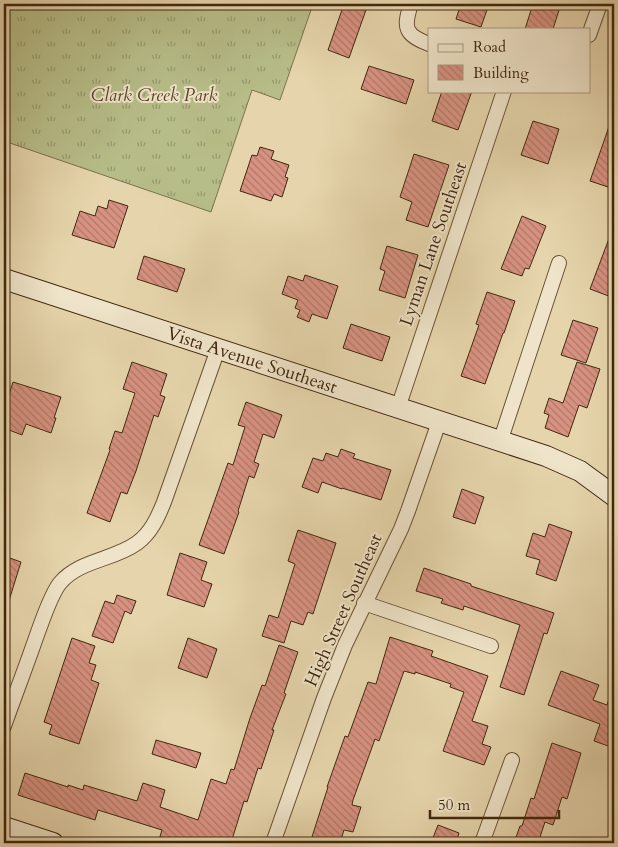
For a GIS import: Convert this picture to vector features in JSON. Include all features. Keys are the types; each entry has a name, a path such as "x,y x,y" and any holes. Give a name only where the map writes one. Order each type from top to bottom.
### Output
{"main road":[{"name":"Vista Avenue Southeast","path":"4,279 546,456 580,471 614,496"},
{"path":"4,827 53,843"}],"street":[{"path":"411,4 406,22 407,28 412,36 428,44"},
{"path":"590,33 600,4"},
{"name":"Lyman Lane Southeast","path":"398,408 504,92"},
{"path":"500,442 559,263"},
{"path":"4,726 49,604 59,584 72,573 89,564 128,549 139,542 157,520 218,349"},
{"name":"High Street Southeast","path":"273,843 345,644 390,553 408,511 439,422"},
{"path":"364,603 491,646"},
{"path":"482,843 512,760"}],"green space":[{"name":"Clark Creek Park","path":"4,4 313,4 280,100 252,90 211,212 4,141"}],"building":[{"path":"344,4 358,4 367,7 349,58 328,50"},
{"path":"461,4 489,4 481,27 456,19"},
{"path":"533,4 561,4 553,28 525,28"},
{"path":"369,66 414,80 406,104 361,89"},
{"path":"442,92 472,92 458,130 432,121"},
{"path":"612,118 614,118 614,189 590,181"},
{"path":"533,121 559,129 548,164 521,155"},
{"path":"260,147 274,151 271,159 289,165 285,177 288,178 282,197 274,194 271,201 240,191 252,155 257,156"},
{"path":"414,154 449,165 428,227 406,220 412,202 400,197"},
{"path":"109,200 128,206 114,248 72,235 80,211 95,216 98,206 107,209"},
{"path":"522,216 546,226 529,269 525,268 522,276 501,269"},
{"path":"614,229 614,298 590,289"},
{"path":"387,246 418,255 405,298 379,290 385,271 380,269"},
{"path":"144,256 185,269 177,292 137,279"},
{"path":"305,275 338,286 327,319 312,314 309,322 297,317 300,310 295,308 298,300 282,294 288,276 303,281"},
{"path":"487,292 515,301 485,384 461,376 479,325 476,324"},
{"path":"573,320 598,328 586,363 561,355"},
{"path":"351,324 390,337 382,361 343,348"},
{"path":"132,362 167,374 160,395 165,397 158,417 154,415 127,494 121,492 110,522 87,513 115,431 122,433 135,393 123,389"},
{"path":"577,362 600,369 587,408 579,405 568,437 545,428 549,415 544,413 549,398 563,403"},
{"path":"13,382 61,397 51,433 26,424 22,435 4,428 4,396 8,398"},
{"path":"246,402 282,415 274,438 263,434 254,462 259,464 254,478 249,476 224,554 199,545 228,463 233,465 245,427 238,425"},
{"path":"341,449 355,454 353,458 391,470 381,500 322,482 318,493 302,487 313,458 323,461 326,453 338,457"},
{"path":"462,489 484,497 475,524 453,517"},
{"path":"549,524 572,532 556,581 536,574 540,560 526,556 533,533 545,537"},
{"path":"298,530 336,543 313,614 308,612 303,625 291,621 284,643 262,636 269,615 278,618 295,564 288,561"},
{"path":"180,553 207,562 201,580 212,584 204,607 167,595"},
{"path":"4,556 21,562 7,607 4,606"},
{"path":"424,568 471,584 471,586 554,613 547,634 544,633 524,695 500,687 520,625 464,606 463,610 441,603 443,599 416,591"},
{"path":"117,595 136,601 131,614 125,611 113,643 92,636 105,601 114,604"},
{"path":"390,637 433,651 431,656 488,676 472,721 488,726 482,744 491,747 484,765 443,751 464,692 450,687 451,684 415,672 415,674 404,671 379,741 375,739 353,800 352,805 361,807 353,832 344,830 340,843 310,843 345,736 348,737 368,682 376,684"},
{"path":"72,638 95,646 89,663 96,665 91,680 99,683 79,744 49,734 52,725 44,722"},
{"path":"188,638 217,649 207,678 178,668"},
{"path":"279,645 298,652 261,769 258,768 247,802 244,801 231,843 158,843 162,830 98,810 95,820 18,795 25,773 68,787 68,785 83,790 84,785 137,801 143,783 165,790 160,807 198,820 211,779 226,784 231,769 234,770 250,718 262,685 265,686"},
{"path":"561,671 599,685 593,700 607,705 612,690 614,690 614,748 594,741 600,724 548,705"},
{"path":"156,740 201,753 196,768 152,754"},
{"path":"552,743 581,753 567,799 562,797 553,825 545,822 538,843 514,843 531,798 534,799"},
{"path":"438,825 459,833 456,843 431,843"}]}
